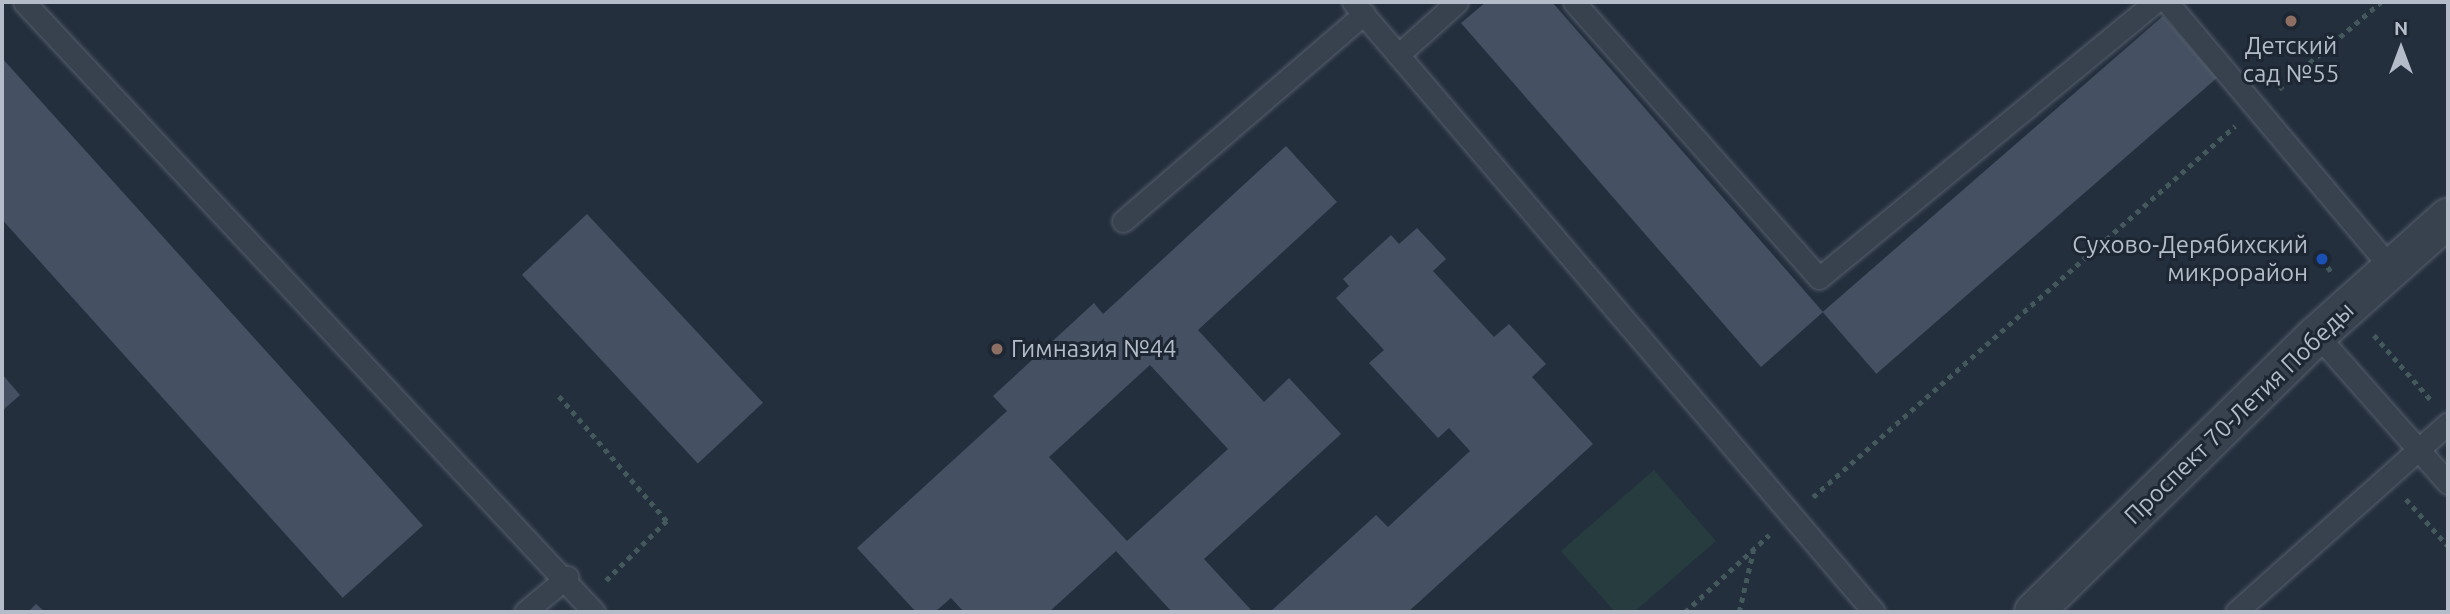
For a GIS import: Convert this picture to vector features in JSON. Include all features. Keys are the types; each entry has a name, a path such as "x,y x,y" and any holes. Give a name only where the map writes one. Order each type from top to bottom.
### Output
{"street":[{"name":"Проспект 70-Летия Победы","path":"2034,612 2317,335 2448,218"}],"lane":[{"path":"24,2 567,577 590,607"},
{"path":"1398,55 1457,2"},
{"path":"1574,2 1819,278 2155,2"},
{"path":"2167,2 2391,268"},
{"path":"1123,221 1358,8 1874,612"},
{"path":"2317,335 2448,483"},
{"path":"2236,612 2418,449 2444,416"},
{"path":"526,612 567,577"}],"path":[{"path":"1685,612 2256,107 2381,2"},
{"path":"2374,335 2444,416"},
{"path":"559,396 667,521 590,607"},
{"path":"2387,477 2448,546"},
{"path":"1739,612 1754,549"}],"green space":[{"path":"1654,470 1716,541 1634,612 1615,612 1561,551"}],"building":[{"path":"1486,2 1552,2 1823,312 1761,367 1461,23"},
{"path":"2163,16 2217,78 1876,374 1823,312"},
{"path":"2,58 423,525 343,598 2,219"},
{"path":"1286,146 1337,202 1198,330 1264,402 1289,378 1341,434 1204,559 1253,612 1172,612 1116,551 1049,612 964,612 951,598 935,612 916,612 857,548 1007,411 993,396 1094,303 1103,314","holes":["1150,365 1228,449 1127,541 1049,457"]},
{"path":"587,214 763,403 698,463 522,275"},
{"path":"1417,228 1446,259 1433,271 1494,337 1509,324 1546,364 1532,377 1593,444 1408,612 1270,612 1376,515 1388,527 1470,451 1449,428 1438,438 1369,363 1384,350 1336,298 1349,286 1343,279 1391,235 1399,244"},
{"path":"2,374 20,395 2,411"},
{"path":"36,604 45,612 28,612"}],"place":[{"name":"Детский сад №55","path":"2291,21"},
{"name":"Сухово-Дерябихский микрорайон","path":"2322,259"},
{"name":"Гимназия №44","path":"997,349"}]}
